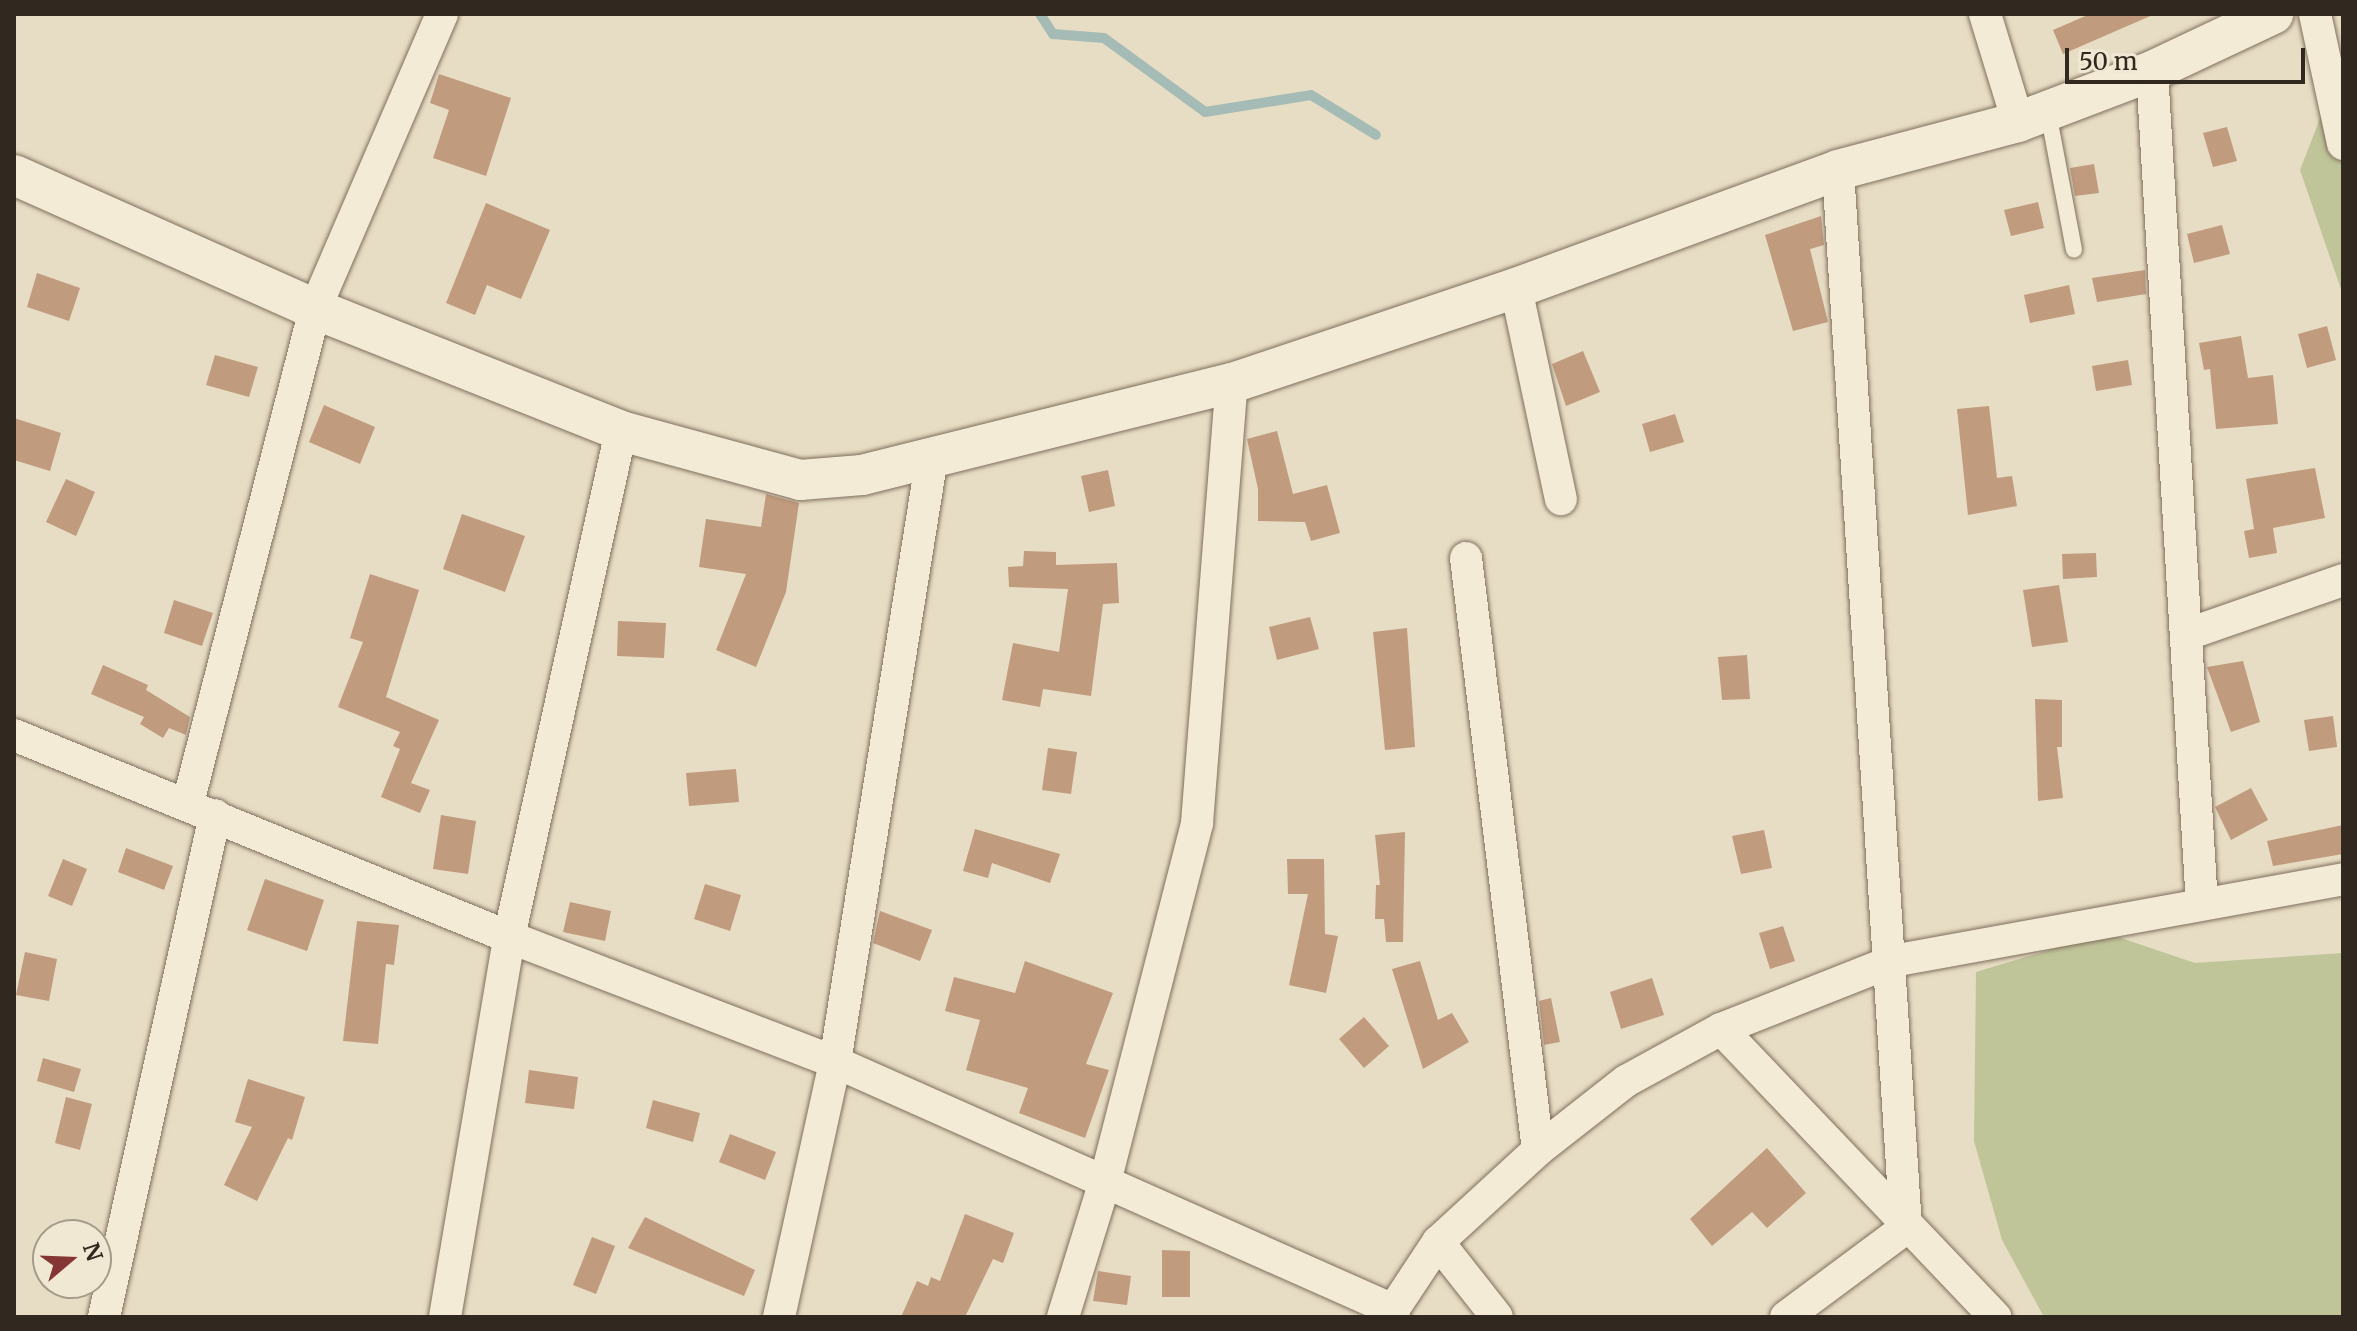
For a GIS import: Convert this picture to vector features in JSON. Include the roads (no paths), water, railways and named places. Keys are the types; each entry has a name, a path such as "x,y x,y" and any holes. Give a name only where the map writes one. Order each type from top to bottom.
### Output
{"street":[{"path":"104,1317 202,809 315,309 442,14"},
{"path":"1985,14 2033,116"},
{"path":"2315,14 2343,144"},
{"path":"14,176 315,309 621,431 800,480 862,475 1232,383 1516,288 1838,170 2033,116 2152,71 2259,17"},
{"path":"2152,71 2202,905"},
{"path":"1838,170 1893,961 1906,1228"},
{"path":"1516,288 1561,499"},
{"path":"1063,1317 1106,1178 1197,823 1232,383"},
{"path":"445,1317 509,937 621,431"},
{"path":"779,1317 835,1062 932,457"},
{"path":"1466,558 1538,1150"},
{"path":"2188,634 2343,580"},
{"path":"14,735 202,809 509,937 835,1062 1106,1178 1394,1314 1438,1242 1538,1150 1626,1081 1721,1029 1893,961 2343,879"},
{"path":"1721,1029 1906,1228 1995,1317"},
{"path":"1786,1317 1906,1228"},
{"path":"1438,1242 1497,1317"}],"lane":[{"path":"2033,116 2074,250"}],"waterway":[{"path":"1040,14 1053,34 1104,38 1205,112 1311,95 1376,135"}]}
